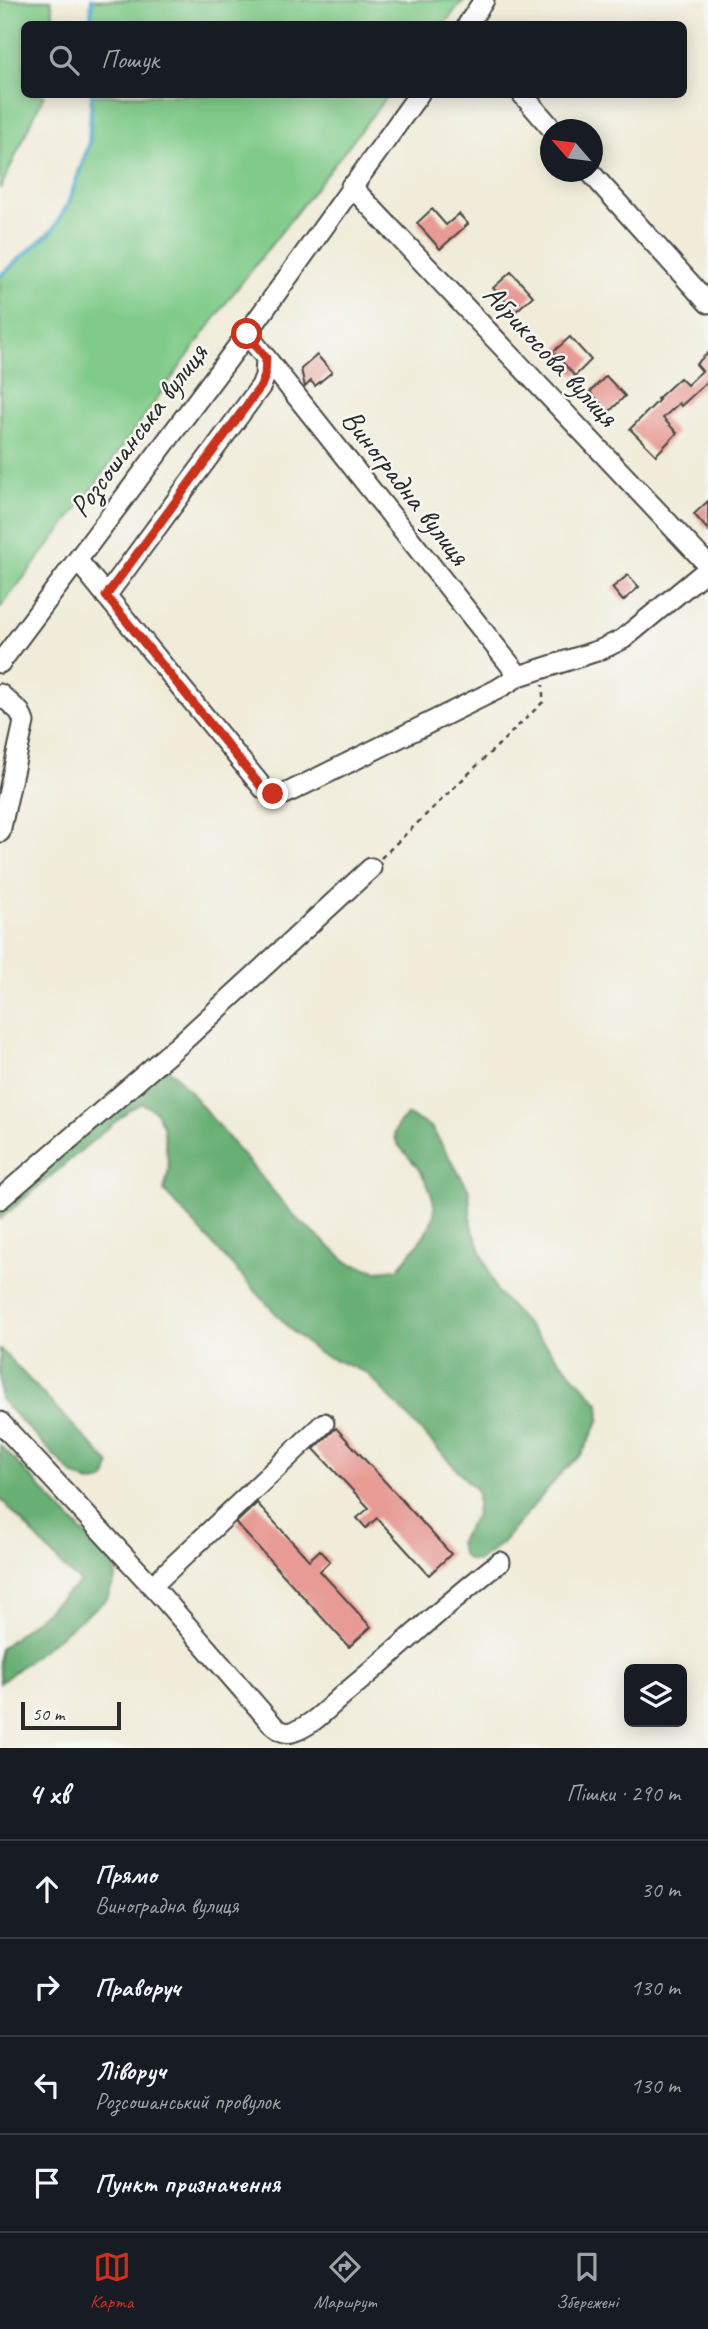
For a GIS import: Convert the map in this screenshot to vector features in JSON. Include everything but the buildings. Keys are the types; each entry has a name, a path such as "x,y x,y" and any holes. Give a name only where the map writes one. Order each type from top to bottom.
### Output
{"street":[{"path":"470,21 484,0"},
{"name":"Розсошанська вулиця","path":"0,663 247,334 416,98"},
{"path":"525,98 544,119"},
{"path":"599,182 708,302"},
{"name":"Абрикосова вулиця","path":"351,186 708,567"},
{"name":"Виноградна вулиця","path":"247,334 519,676"},
{"path":"106,596 261,386 265,376 266,358"},
{"path":"78,561 263,789 273,794 285,794 496,690 519,676 600,650 623,639 708,567"},
{"path":"0,694 20,712 24,722 0,832"},
{"path":"0,1199 180,1044 371,868"},
{"path":"0,1422 282,1732 292,1732 319,1715 500,1562"},
{"path":"152,1586 324,1423"}],"path":[{"path":"371,868 543,702 543,681"}],"green space":[{"path":"0,0 51,0 52,21 21,21 21,98 43,98 0,189"},
{"path":"92,0 464,0 446,21 91,21"},
{"path":"92,98 386,98 229,299 78,508 0,608 0,276 53,230 68,204 89,145"},
{"path":"159,1065 174,1073 294,1216 349,1263 376,1271 398,1269 419,1243 432,1220 434,1201 429,1187 399,1145 395,1134 400,1122 408,1115 431,1127 469,1190 471,1225 497,1292 599,1403 600,1419 582,1454 563,1471 502,1543 479,1561 463,1556 459,1543 475,1516 477,1491 367,1373 318,1353 292,1331 164,1191 169,1169 163,1126 156,1112 142,1103 129,1110 0,1219 0,1190"},
{"path":"0,1349 110,1464 103,1481 89,1483 72,1474 0,1399"},
{"path":"0,1445 115,1566 116,1577 107,1599 0,1683 0,1649 81,1582 68,1572 0,1498"}],"waterway":[{"path":"91,21 92,0"},
{"path":"0,276 53,230 68,204 89,145 92,98"}],"route":[{"path":"247,334 266,358 265,376 261,386 106,596 263,789 273,794"}]}
